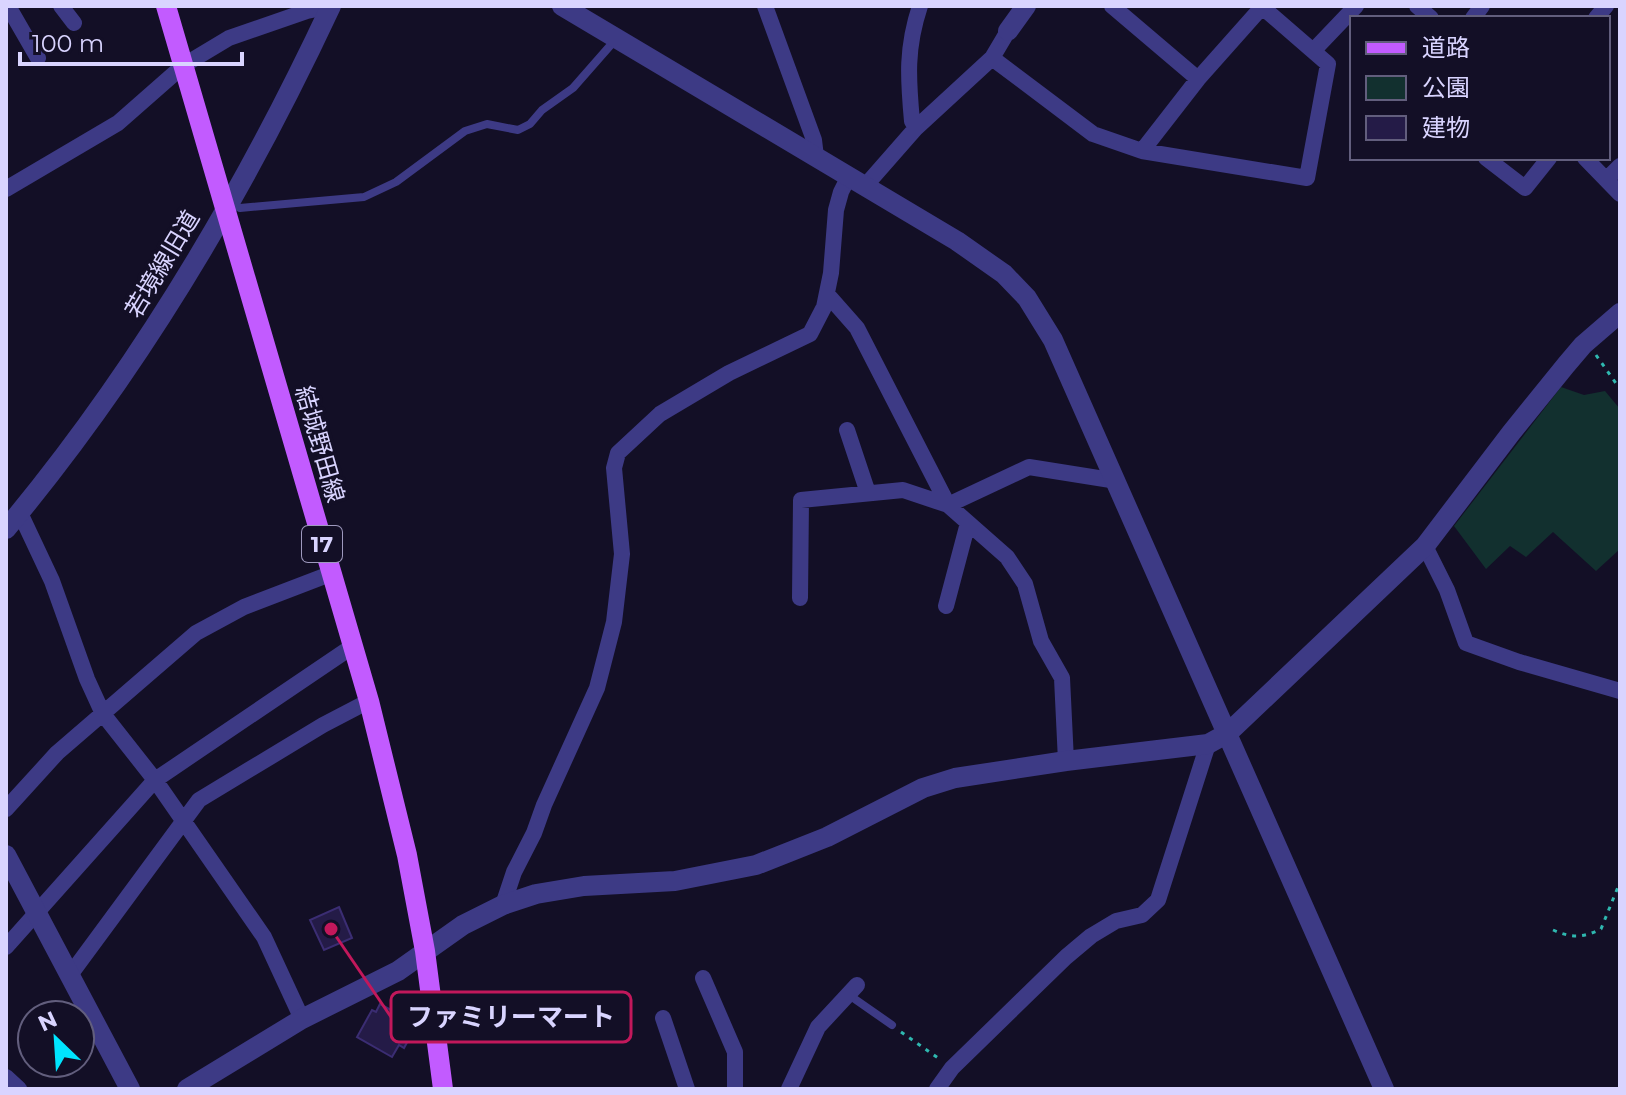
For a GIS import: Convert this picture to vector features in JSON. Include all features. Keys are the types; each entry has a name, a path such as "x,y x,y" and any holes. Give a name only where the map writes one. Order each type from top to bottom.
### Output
{"main road":[{"name":"結城野田線","path":"166,6 232,209 330,574 369,701 407,855 425,951 443,1089"}],"street":[{"path":"8,6 38,58"},
{"path":"61,6 74,23"},
{"path":"6,189 118,123 184,65 229,38 307,11 331,6"},
{"name":"若境線旧道","path":"6,529 130,364 232,209 331,6"},
{"path":"562,6 858,181 992,266 1027,298 1053,340 1117,481 1384,1089"},
{"path":"765,6 814,140 816,157"},
{"path":"916,128 912,121 907,66 911,33 920,6"},
{"path":"503,905 514,872 597,688 614,622 622,554 614,468 618,453 660,414 729,373 810,334 827,294 836,210 841,192 858,181 992,58 1026,6"},
{"path":"1112,6 1198,79"},
{"path":"1314,50 1356,6"},
{"path":"992,58 1093,134 1142,151 1307,178 1328,64 1262,7 1198,79 1142,151"},
{"path":"1489,160 1525,188 1547,160"},
{"path":"1587,160 1620,194"},
{"path":"1607,179 1620,166"},
{"path":"827,294 857,328 948,505 1007,557 1025,584 1041,641 1062,678 1066,761"},
{"path":"187,1089 302,1019 398,971 450,933 503,905 559,888 675,881 756,865 827,837 923,788 955,778 1208,744 1228,733 1425,546 1511,433 1587,342 1620,313"},
{"path":"847,430 868,493"},
{"path":"800,598 801,500 903,490 948,505 1029,467 1117,481"},
{"path":"20,513 52,581 87,679 103,714 155,780 264,937 302,1019"},
{"path":"946,606 968,523"},
{"path":"1425,546 1447,590 1466,643 1620,691"},
{"path":"6,809 57,753 196,633 244,607 330,574"},
{"path":"6,947 155,780 353,646"},
{"path":"70,975 199,800 323,725 369,701"},
{"path":"937,1089 952,1068 1066,957 1091,936 1116,921 1142,915 1158,900 1208,744"},
{"path":"6,855 130,1089"},
{"path":"703,978 735,1052 735,1089"},
{"path":"789,1089 818,1027 853,990"},
{"path":"663,1018 689,1089"},
{"path":"6,1077 19,1089"}],"lane":[{"path":"232,209 364,197 396,182 465,131 487,124 518,130 530,124 542,110 573,88 617,38"},
{"path":"853,990 892,1025"}],"path":[{"path":"1587,342 1620,389"},
{"path":"1553,930 1569,937 1587,936 1601,929 1620,882"},
{"path":"892,1025 952,1068"}],"green space":[{"path":"1561,387 1584,395 1605,391 1620,409 1620,549 1596,571 1553,532 1526,557 1510,546 1486,569 1454,526"}],"building":[{"path":"339,907 352,938 324,950 310,920"},
{"path":"380,1004 411,1021 406,1032 411,1035 404,1048 399,1045 392,1057 357,1037 372,1010 376,1012"}],"place":[{"name":"ファミリーマート","path":"331,929"}]}
